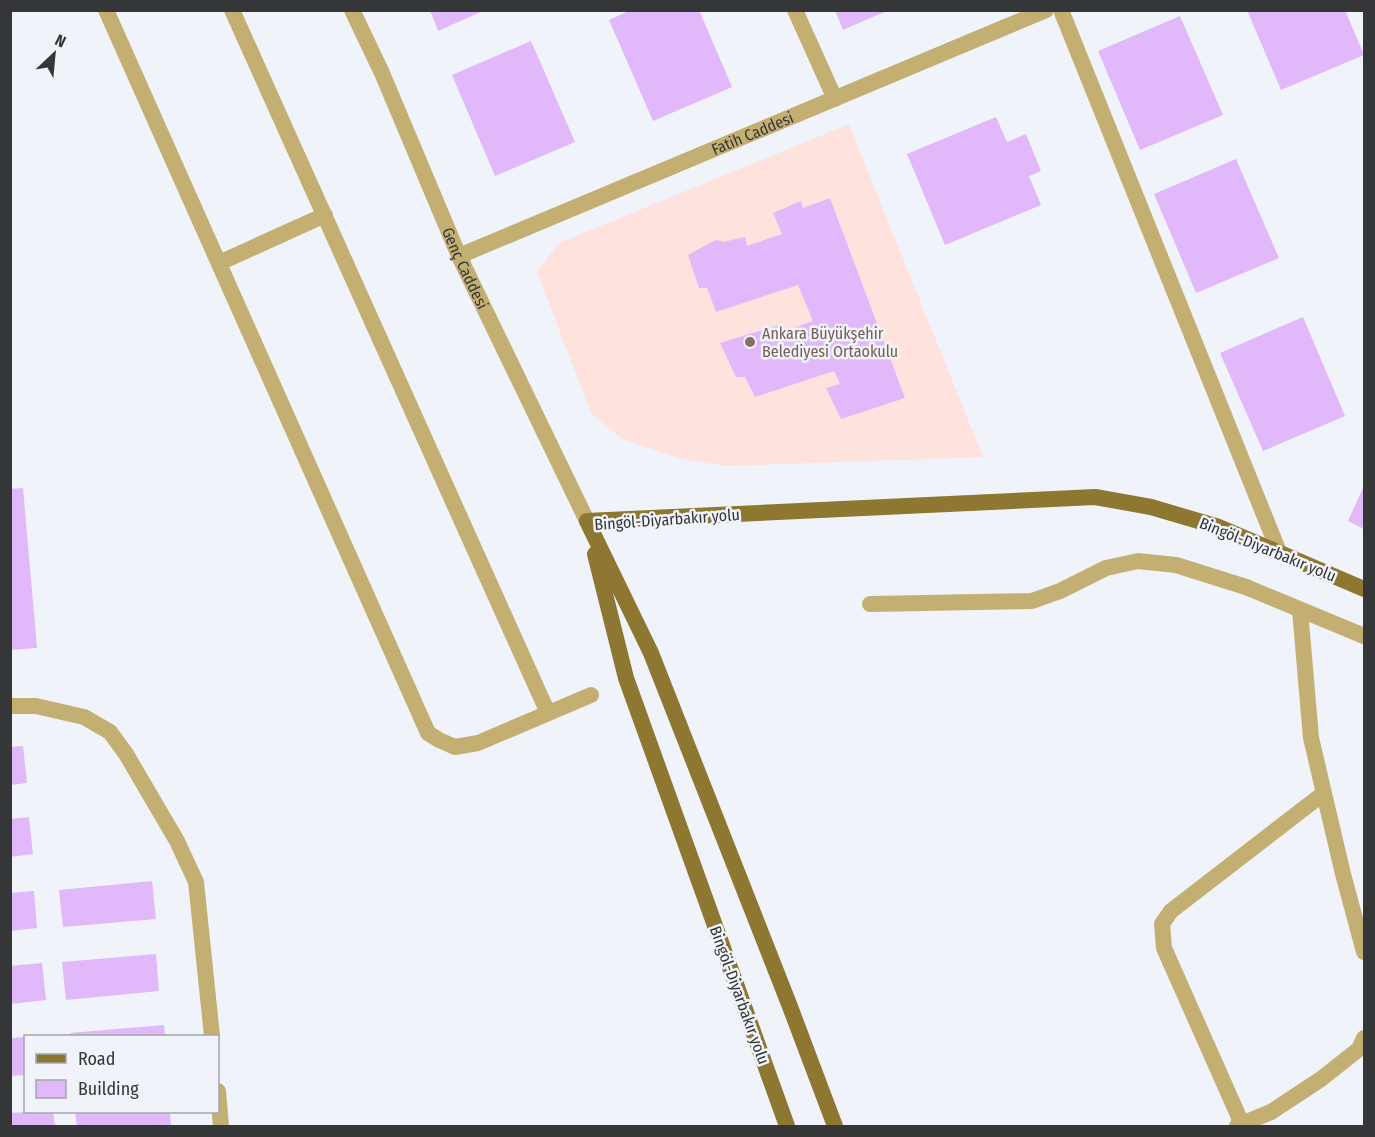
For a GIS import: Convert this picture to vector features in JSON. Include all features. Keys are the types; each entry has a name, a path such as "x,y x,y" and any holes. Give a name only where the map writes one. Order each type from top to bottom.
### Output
{"main road":[{"name":"Bingöl-Diyarbakır yolu","path":"787,1126 626,678 587,521 1095,497 1151,507 1208,524 1365,589"},
{"path":"587,521 651,653 835,1126"}],"street":[{"path":"106,10 428,733 454,747 478,743 591,694"},
{"path":"232,10 548,713"},
{"name":"Genç Caddesi","path":"352,10 382,73 459,256 587,521"},
{"path":"795,10 836,99"},
{"name":"Fatih Caddesi","path":"459,256 1046,10"},
{"path":"1061,10 1279,552"},
{"path":"219,263 325,215"},
{"path":"870,604 1032,601 1060,591 1106,568 1138,561 1176,565 1246,587 1365,636"},
{"path":"1300,610 1311,738 1343,874 1365,952"},
{"path":"10,706 36,706 84,717 110,732 126,754 177,841 196,882 212,1035"},
{"path":"1324,793 1171,911 1162,924 1164,948 1239,1125 1271,1112 1321,1078 1359,1049 1365,1038"},
{"path":"219,1102 221,1126"}],"shaded area":[{"name":"Ankara Büyükşehir Belediyesi Ortaokulu","path":"849,124 983,457 726,466 682,459 622,439 591,413 537,272 559,243"}],"building":[{"path":"430,10 485,10 438,31"},
{"path":"631,10 699,10 732,87 653,121 609,20"},
{"path":"835,10 889,10 843,30"},
{"path":"1247,10 1345,10 1364,55 1281,90"},
{"path":"1180,16 1223,115 1140,150 1098,51"},
{"path":"531,41 575,142 495,176 452,75"},
{"path":"996,117 1007,142 1026,134 1041,171 1029,176 1041,205 945,245 907,154"},
{"path":"1236,159 1279,258 1196,293 1154,194"},
{"path":"830,198 905,398 841,419 826,388 840,384 834,371 755,397 745,377 736,377 720,343 782,324 785,331 813,321 798,285 716,312 707,288 699,288 688,255 716,240 723,242 745,237 747,246 782,234 773,213 801,201 803,208"},
{"path":"1303,317 1345,416 1263,451 1220,353"},
{"path":"1364,486 1364,529 1348,521"},
{"path":"23,488 37,648 10,650 10,489"},
{"path":"23,746 27,783 10,785 10,747"},
{"path":"29,817 33,854 10,857 10,819"},
{"path":"152,881 156,919 63,927 59,890"},
{"path":"34,891 37,928 10,931 10,893"},
{"path":"156,954 159,991 66,1000 62,962"},
{"path":"42,963 46,1000 10,1004 10,966"},
{"path":"164,1025 165,1035 70,1035 70,1033"},
{"path":"24,1037 24,1075 10,1076 10,1038"},
{"path":"10,1113 53,1113 55,1126 10,1126"},
{"path":"75,1113 170,1113 171,1126 77,1126"}],"place":[{"name":"Ankara Büyükşehir Belediyesi Ortaokulu","path":"750,342"}]}
